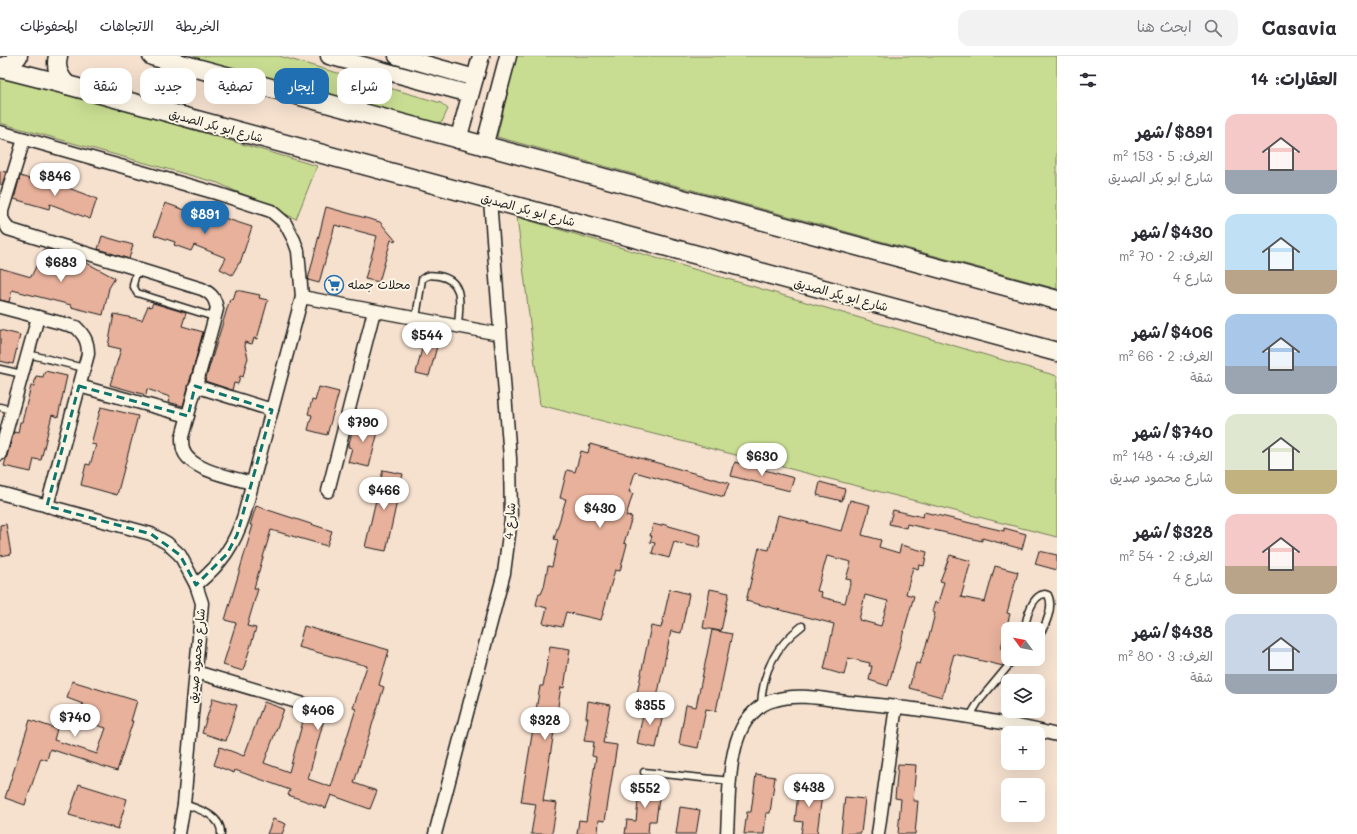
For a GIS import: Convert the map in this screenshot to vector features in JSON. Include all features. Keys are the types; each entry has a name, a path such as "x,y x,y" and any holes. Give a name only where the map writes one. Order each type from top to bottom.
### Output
{"main road":[{"path":"0,68 12,63 18,56"},
{"path":"58,56 56,62 59,75 67,85"},
{"path":"152,56 458,140 1057,300"},
{"name":"شارع ابو بكر الصديق","path":"0,68 1057,352"}],"street":[{"path":"329,56 470,94"},
{"path":"397,56 475,78"},
{"path":"458,140 481,56"},
{"path":"484,146 508,56"},
{"path":"0,132 189,184 271,211 285,223 294,240 298,251 302,297 244,515 234,542 227,554 213,571 196,584"},
{"path":"24,139 2,211 2,218 8,230 202,289 210,293 216,304 214,317 182,436 183,450 190,461 201,468 252,483"},
{"name":"شارع 4","path":"435,834 498,599 508,545 511,478 490,200"},
{"path":"302,297 499,334"},
{"path":"0,307 76,327 84,334 88,343 88,354 47,506"},
{"path":"328,491 374,310"},
{"path":"0,454 38,317"},
{"path":"79,386 188,416"},
{"path":"195,386 272,410"},
{"name":"شارع محمود صديق","path":"0,493 151,534 167,543 180,555 196,584 202,603 184,804 179,834"},
{"path":"196,672 307,705"},
{"path":"726,834 734,752 741,730 749,717 761,706 774,700 789,698 896,706 970,716 1057,735"},
{"path":"878,834 896,706"}],"lane":[{"path":"136,269 133,285 137,293 214,317"},
{"path":"416,318 422,279 430,275 443,277 451,279 456,285 459,293 458,326"},
{"path":"28,354 84,368"},
{"path":"0,369 22,374"},
{"path":"0,407 12,410"},
{"path":"1027,622 1032,606 1039,596 1045,594 1048,595 1050,601 1047,621 1045,624"},
{"path":"761,706 765,677 772,659 783,643 802,626"},
{"path":"970,716 979,701 1008,666"},
{"path":"644,772 731,781"},
{"path":"184,804 215,818 221,830 221,834"}],"highlighted area":[{"path":"79,386 188,416 195,386 272,410 237,535 227,554 196,585 180,555 151,534 47,506"}],"green space":[{"path":"176,56 279,56 320,68 274,68 274,82 266,80 266,68 221,68"},
{"path":"516,56 1057,56 1057,289 497,137"},
{"path":"329,71 337,73 337,99 329,97"},
{"path":"0,76 80,97 80,104 105,104 317,166 296,219 218,183 0,123"},
{"path":"392,89 441,103 448,109 442,122 428,123 357,104 392,104"},
{"path":"517,217 1057,376 1057,537 540,405"}],"building":[{"path":"0,171 6,172 2,185 0,184"},
{"path":"20,176 60,188 61,185 97,199 90,219 50,204 49,209 14,199"},
{"path":"165,203 216,221 218,216 252,227 240,263 232,275 220,269 226,258 194,245 191,251 174,245 175,242 154,235"},
{"path":"326,207 380,222 396,241 391,240 379,282 365,279 377,236 335,225 319,283 308,280"},
{"path":"102,236 133,245 129,259 98,249"},
{"path":"44,249 81,260 115,278 109,288 103,315 12,290 9,302 0,300 0,268 31,277"},
{"path":"236,290 260,295 259,298 268,300 257,339 254,338 252,344 244,342 248,358 243,377 240,376 238,384 234,383 232,390 205,381 230,299 233,300"},
{"path":"153,303 186,313 182,326 203,332 183,406 168,402 170,397 147,389 146,395 110,385 121,349 108,346 114,314 142,320 148,306 151,307"},
{"path":"0,330 20,335 13,364 0,361"},
{"path":"425,336 439,339 429,376 416,373"},
{"path":"45,371 67,376 58,417 52,415 41,460 34,459 31,472 4,466 14,432 18,433 20,422 22,422 31,386 34,386 36,376 43,377"},
{"path":"319,387 339,392 327,435 308,430 312,415 308,414 312,400 315,401"},
{"path":"101,407 138,416 117,495 81,485 86,464 90,465 96,445 91,444"},
{"path":"359,419 380,424 369,467 348,462 352,448 348,447 352,432 355,433"},
{"path":"590,444 729,483 724,497 635,472 629,492 633,493 626,516 632,517 624,543 627,544 620,571 615,570 601,620 566,612 562,627 543,623 547,608 536,605 539,593 541,594 544,587 548,566 552,567 558,540 554,539 566,499 560,498 567,470 575,472 581,451 588,453"},
{"path":"735,462 794,478 790,491 731,476"},
{"path":"383,470 403,474 386,551 365,547"},
{"path":"820,482 845,489 842,501 817,495"},
{"path":"850,500 870,505 862,535 881,540 879,547 899,553 901,545 927,552 924,566 919,565 918,569 913,567 906,594 914,596 888,686 869,680 872,666 869,666 870,663 848,658 844,675 824,669 834,624 746,601 759,548 769,550 778,515 841,531","holes":["827,556 851,562 846,579 851,580 845,603 821,597 822,592 817,591","865,595 888,601 881,626 859,620"]},
{"path":"256,506 332,531 327,546 271,530 254,588 258,589 247,626 256,628 243,671 223,665 236,623 225,620 253,525 250,525"},
{"path":"893,510 923,517 924,512 1004,531 1004,528 1026,534 1022,549 982,538 982,541 907,524 906,528 889,524"},
{"path":"6,524 11,554 0,556 0,525"},
{"path":"653,524 661,526 662,524 701,535 699,548 674,542 669,558 652,553 655,543 650,542"},
{"path":"1039,551 1057,555 1057,570 1035,564"},
{"path":"950,555 971,561 961,597 985,602 995,566 1018,572 1007,613 1010,614 1008,622 1001,622 1001,666 954,654 942,697 909,688 916,663 920,664 930,633 935,613 932,612 935,602 938,603 944,582 940,581"},
{"path":"670,589 689,594 681,633 671,631 655,707 635,703 651,626 661,628"},
{"path":"710,589 729,593 721,631 703,628"},
{"path":"304,626 389,650 379,685 384,687 354,783 377,791 370,809 331,795 326,808 288,795 290,790 235,770 234,773 214,765 220,747 244,756 264,702 284,709 264,763 289,772 305,714 324,719 308,779 331,787 356,709 353,708 367,666 298,647"},
{"path":"712,630 732,634 716,711 706,709 698,748 679,744 686,705 696,707"},
{"path":"550,646 570,649 564,688 561,687 543,801 557,803 552,834 531,834 536,804 521,802 540,686 543,686"},
{"path":"72,681 137,701 131,721 133,721 117,771 50,749 47,760 41,758 25,805 5,798 30,720 57,729 54,740 97,754 106,728 86,722 88,715 80,713 83,704 67,698"},
{"path":"213,698 237,705 226,741 202,733"},
{"path":"588,701 610,705 603,743 617,745 605,821 599,820 598,834 577,834 579,820 586,821 596,757 592,756 594,742 584,741 588,718 586,718"},
{"path":"645,705 664,709 656,748 637,744"},
{"path":"898,764 916,765 913,801 918,801 915,834 898,834 901,799 895,798"},
{"path":"756,774 775,777 770,813 766,813 764,834 744,834 747,812 751,812"},
{"path":"640,782 661,784 656,821 649,821 648,834 625,834 627,820 636,821"},
{"path":"79,784 127,799 118,829 69,815"},
{"path":"799,784 823,787 817,834 801,834 803,822 795,821"},
{"path":"845,797 865,799 861,833 841,834"},
{"path":"680,807 700,810 696,834 676,834"},
{"path":"273,819 286,824 282,834 267,834"}],"place":[{"name":"محلات جمله","path":"334,285"}]}
